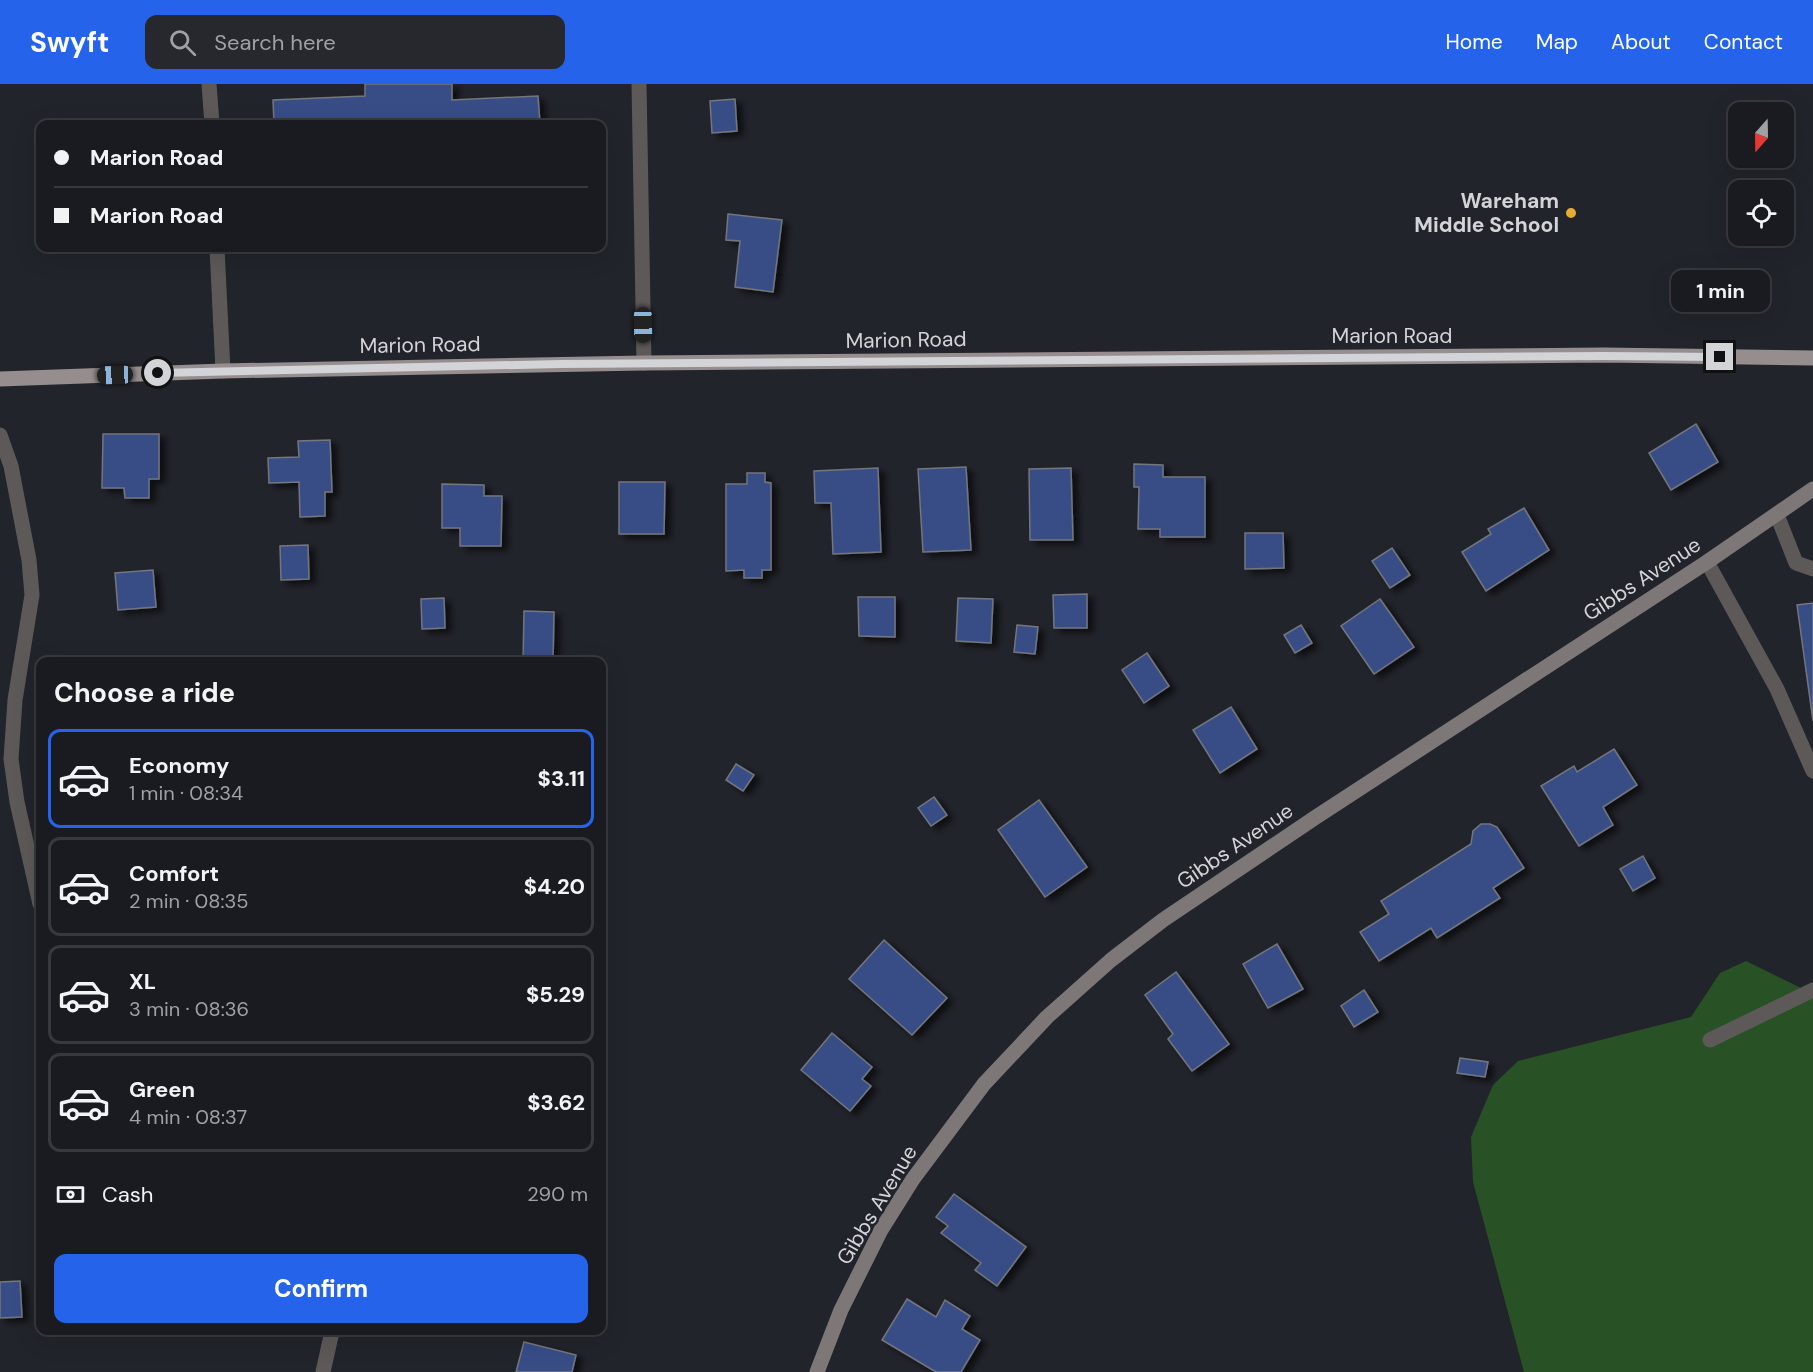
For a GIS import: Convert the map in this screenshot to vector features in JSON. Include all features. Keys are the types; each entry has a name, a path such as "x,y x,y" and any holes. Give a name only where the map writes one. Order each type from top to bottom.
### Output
{"main road":[{"name":"Marion Road","path":"0,379 223,371 644,363 1592,356 1813,358"},
{"name":"Gibbs Avenue","path":"817,1372 841,1310 881,1230 913,1179 984,1084 1047,1017 1111,960 1163,920 1326,810 1707,562 1813,489"}],"street":[{"path":"209,84 212,120"},
{"path":"639,84 644,363"},
{"path":"217,252 223,371"},
{"path":"0,435 11,466 29,560 32,595 15,700 11,759 17,802 36,886"},
{"path":"1777,515 1797,563 1813,569"},
{"path":"1707,562 1777,689 1813,771"},
{"path":"1710,1040 1813,990"},
{"path":"323,1372 331,1336"}],"green space":[{"path":"1746,961 1807,991 1813,998 1813,1372 1524,1372 1473,1182 1471,1137 1493,1085 1518,1061 1691,1017 1720,973"}],"building":[{"path":"365,84 452,84 452,100 538,96 540,120 274,120 273,100 365,96"},
{"path":"735,99 737,131 712,133 710,101"},
{"path":"728,214 782,220 773,292 735,287 740,241 726,240"},
{"path":"1696,424 1718,462 1671,490 1649,453"},
{"path":"103,434 159,434 159,479 149,479 149,498 125,498 124,488 102,488"},
{"path":"330,440 332,492 325,492 325,516 300,517 299,482 269,483 268,458 299,457 298,441"},
{"path":"1134,464 1163,465 1163,477 1205,477 1205,537 1160,537 1160,529 1138,529 1139,487 1134,487"},
{"path":"966,467 971,550 923,552 918,469"},
{"path":"878,468 881,552 833,554 831,503 815,503 814,471"},
{"path":"1071,468 1073,540 1030,540 1029,469"},
{"path":"747,473 765,473 765,482 771,483 771,570 762,570 762,578 744,578 744,570 726,571 726,484 747,484"},
{"path":"619,482 665,482 664,534 619,534"},
{"path":"442,484 484,485 484,496 502,496 501,546 460,546 460,528 442,528"},
{"path":"1524,508 1549,550 1486,591 1462,552 1491,534 1488,529"},
{"path":"1245,533 1283,533 1284,568 1245,569"},
{"path":"308,545 309,579 281,580 280,546"},
{"path":"1392,548 1410,575 1390,588 1372,561"},
{"path":"153,570 156,607 118,610 115,573"},
{"path":"1087,594 1087,628 1054,628 1053,595"},
{"path":"858,597 895,597 895,637 859,636"},
{"path":"444,598 445,628 422,629 421,599"},
{"path":"958,598 993,599 991,643 956,641"},
{"path":"1380,599 1414,647 1374,674 1341,626"},
{"path":"1813,603 1813,721 1797,605"},
{"path":"524,611 554,612 553,657 523,657"},
{"path":"1017,625 1038,627 1035,654 1014,652"},
{"path":"1301,625 1312,643 1295,653 1284,635"},
{"path":"1147,653 1169,686 1144,703 1122,670"},
{"path":"1231,707 1257,749 1220,773 1193,730"},
{"path":"1614,749 1637,785 1603,807 1613,825 1579,846 1541,786 1574,766 1577,772"},
{"path":"736,764 754,775 743,791 726,780"},
{"path":"934,797 947,815 931,826 918,808"},
{"path":"1039,800 1087,867 1045,897 998,830"},
{"path":"1481,824 1497,827 1524,868 1493,888 1500,898 1437,938 1431,928 1379,961 1360,932 1389,914 1381,901 1471,844 1473,831"},
{"path":"1643,856 1655,878 1633,891 1620,869"},
{"path":"884,940 947,998 912,1035 849,979"},
{"path":"1277,944 1303,989 1268,1008 1243,964"},
{"path":"1176,972 1229,1044 1192,1071 1168,1039 1173,1034 1145,995"},
{"path":"1364,990 1378,1012 1354,1027 1341,1006"},
{"path":"832,1033 872,1067 862,1079 871,1086 850,1111 801,1070"},
{"path":"1460,1058 1488,1062 1485,1077 1457,1073"},
{"path":"954,1194 1026,1247 997,1286 975,1270 981,1263 941,1233 948,1226 936,1217"},
{"path":"20,1281 22,1317 0,1318 0,1282"},
{"path":"907,1299 936,1317 945,1300 970,1316 962,1329 980,1340 961,1372 936,1372 882,1340"},
{"path":"524,1342 576,1355 572,1372 516,1372"}],"place":[{"name":"Wareham Middle School","path":"1571,213"}],"route":[{"path":"158,373 622,363 1202,358 1720,357"}]}
